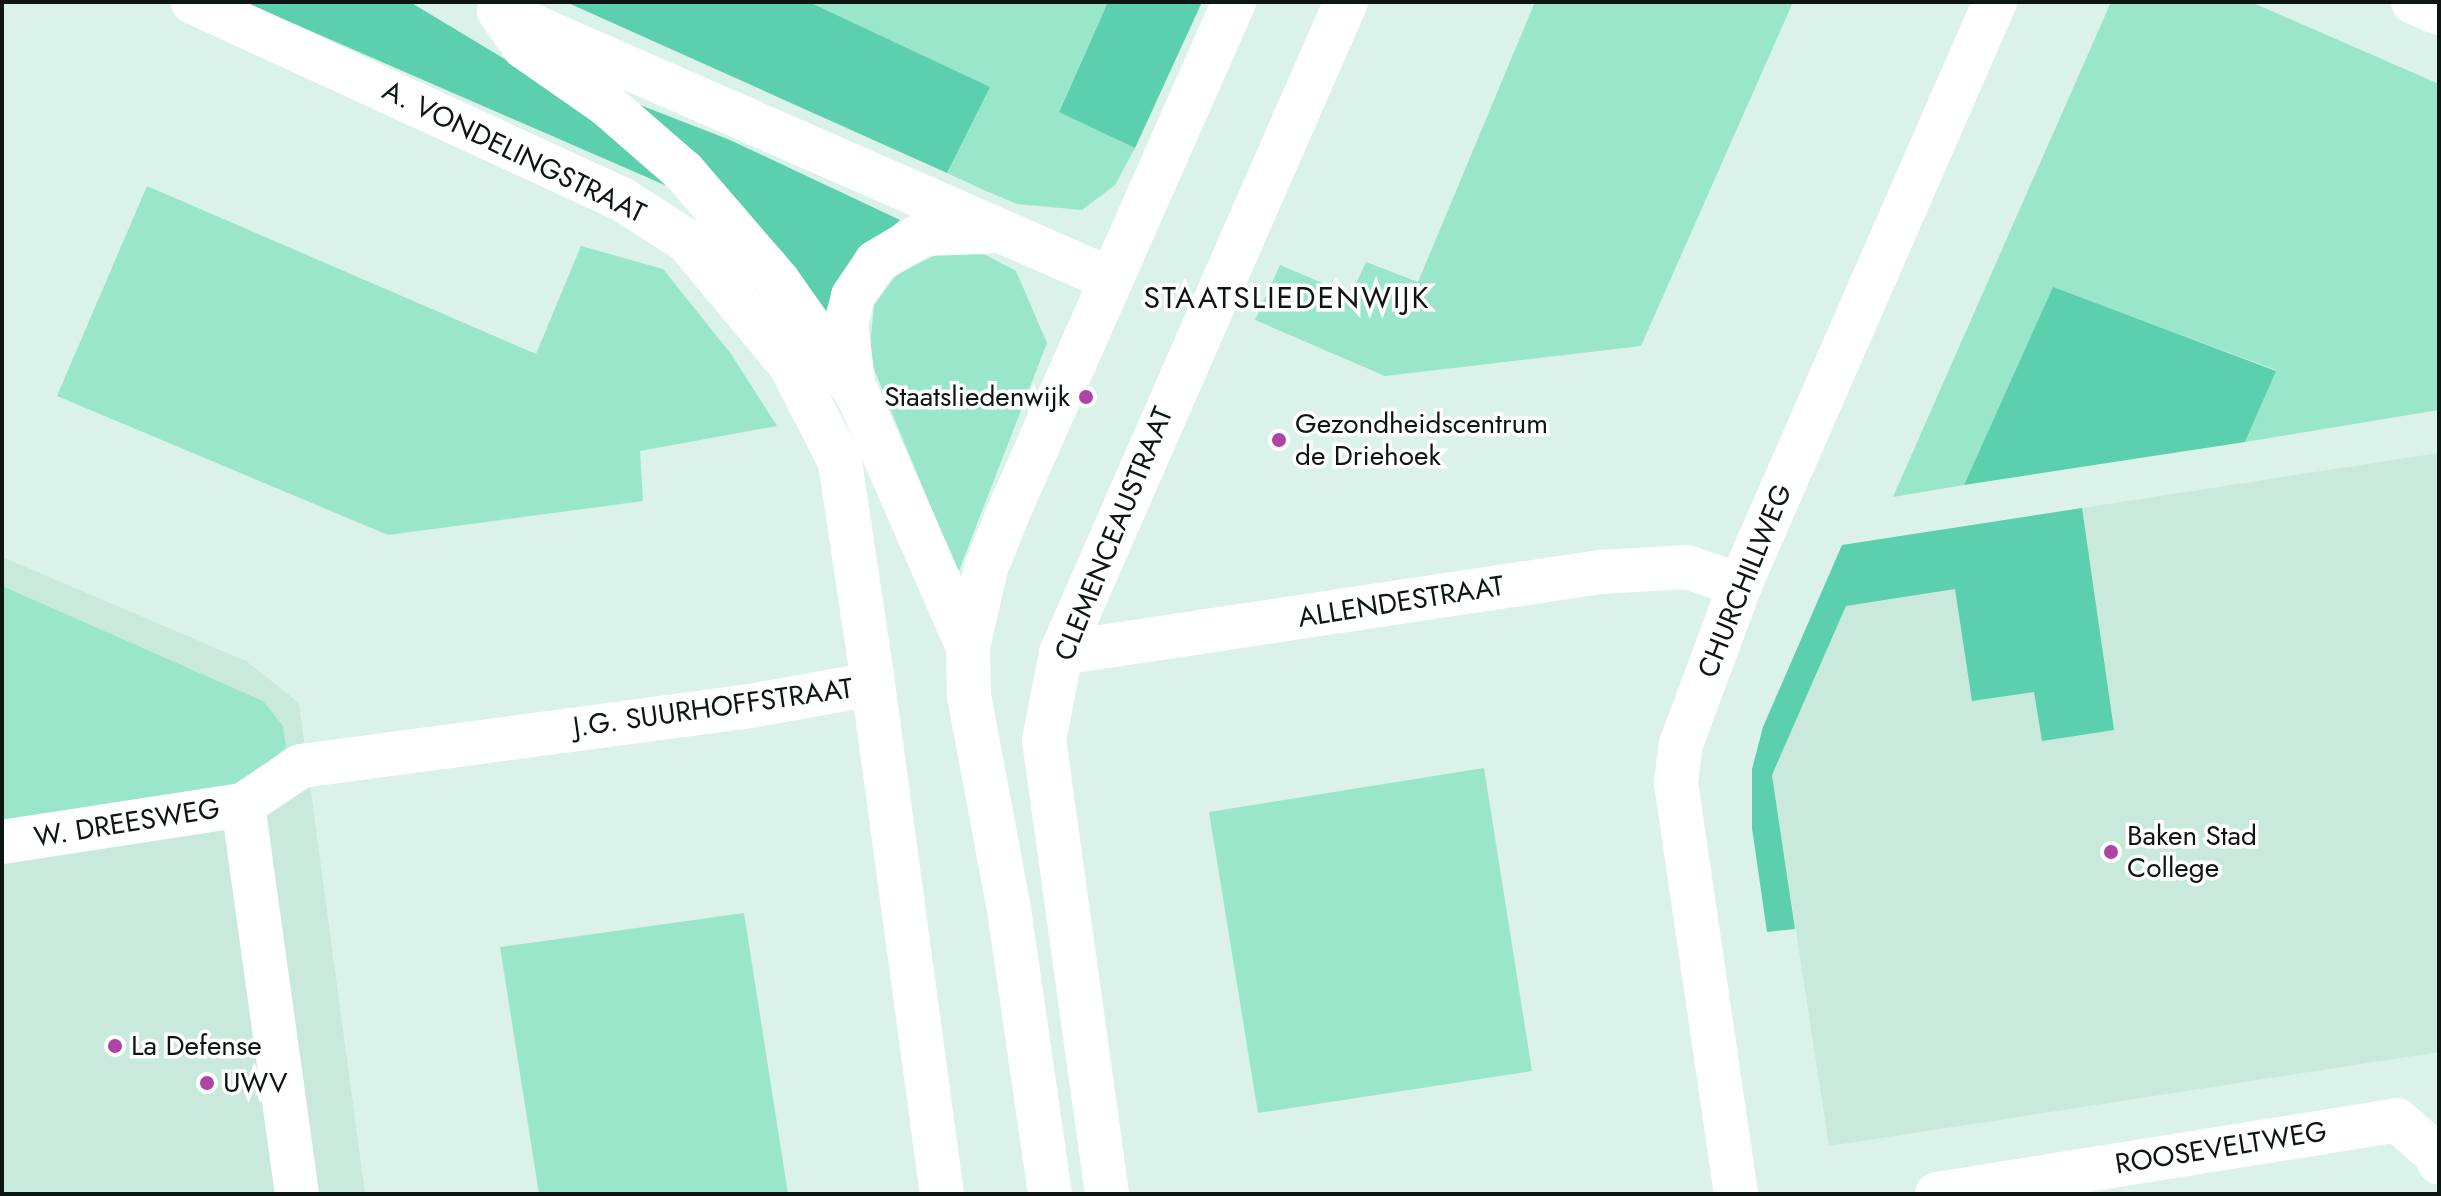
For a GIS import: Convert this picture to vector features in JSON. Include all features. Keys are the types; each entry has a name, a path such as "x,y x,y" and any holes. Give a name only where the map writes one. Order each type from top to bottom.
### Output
{"street":[{"name":"A. VONDELINGSTRAAT","path":"193,2 620,198 687,241 791,366 840,462 873,684"},
{"path":"1050,1194 1008,904 969,695 968,647 986,568 1110,279 1234,2"},
{"name":"CLEMENCEAUSTRAAT","path":"1107,1194 1044,740 1061,653 1346,2"},
{"name":"CHURCHILLWEG","path":"1736,1194 1676,782 1681,744 1740,585 1995,2"},
{"path":"2413,2 2439,13"},
{"path":"488,6 1110,279"},
{"path":"488,6 524,47 618,114 733,224 857,393"},
{"path":"968,647 857,393 846,350 846,323 853,296 876,262 923,234 1001,231"},
{"name":"ALLENDESTRAAT","path":"1061,653 1600,572 1687,567 1740,585"},
{"name":"J.G. SUURHOFFSTRAAT","path":"243,805 301,766 744,707 873,684 942,1194"},
{"name":"W. DREESWEG","path":"2,842 243,805 297,1194"},
{"name":"ROOSEVELTWEG","path":"1937,1194 2397,1120 2436,1154 2439,1163"}],"shaded area":[{"name":"Baken Stad College","path":"2439,453 2439,1052 1829,1146 1772,775 1875,540"},
{"path":"2,557 246,661 299,703 365,1194 2,1194"}],"green space":[{"path":"244,2 410,2 533,76 602,126 674,189"},
{"path":"566,2 809,2 990,87 947,173"},
{"path":"809,2 1108,2 1059,111 1135,148 1115,185 1082,210 1017,204 984,190 947,173 989,87"},
{"path":"1108,2 1202,2 1135,148 1059,112"},
{"path":"1535,2 1793,2 1641,346 1385,376 1255,320 1280,265 1351,295 1366,262 1418,282"},
{"path":"2111,2 2251,2 2439,84 2439,410 2245,442 2276,370 2053,288 1964,485 1893,497"},
{"path":"640,105 730,140 900,220 869,247 829,322 785,255"},
{"path":"147,186 536,354 581,246 663,269 731,354 777,426 640,451 643,501 388,535 57,396"},
{"path":"982,253 1016,271 1047,343 958,573 869,357 874,305 897,274 936,255"},
{"path":"2053,287 2276,371 2245,442 1964,485"},
{"path":"2082,508 2114,730 2042,741 2034,692 1972,701 1955,589 1846,606 1772,775 1795,929 1767,932 1752,828 1752,769 1763,727 1842,545"},
{"path":"2,586 263,701 283,726 286,747 245,782 2,820"},
{"path":"1484,768 1532,1071 1258,1113 1209,812"},
{"path":"744,913 788,1194 539,1194 500,947"}],"place":[{"name":"Staatsliedenwijk","path":"1086,397"},
{"name":"Gezondheidscentrum de Driehoek","path":"1279,440"},
{"name":"Baken Stad College","path":"2111,852"},
{"name":"La Defense","path":"115,1046"},
{"name":"UWV","path":"207,1083"}],"district":[{"name":"STAATSLIEDENWIJK","path":"1287,298"}]}
